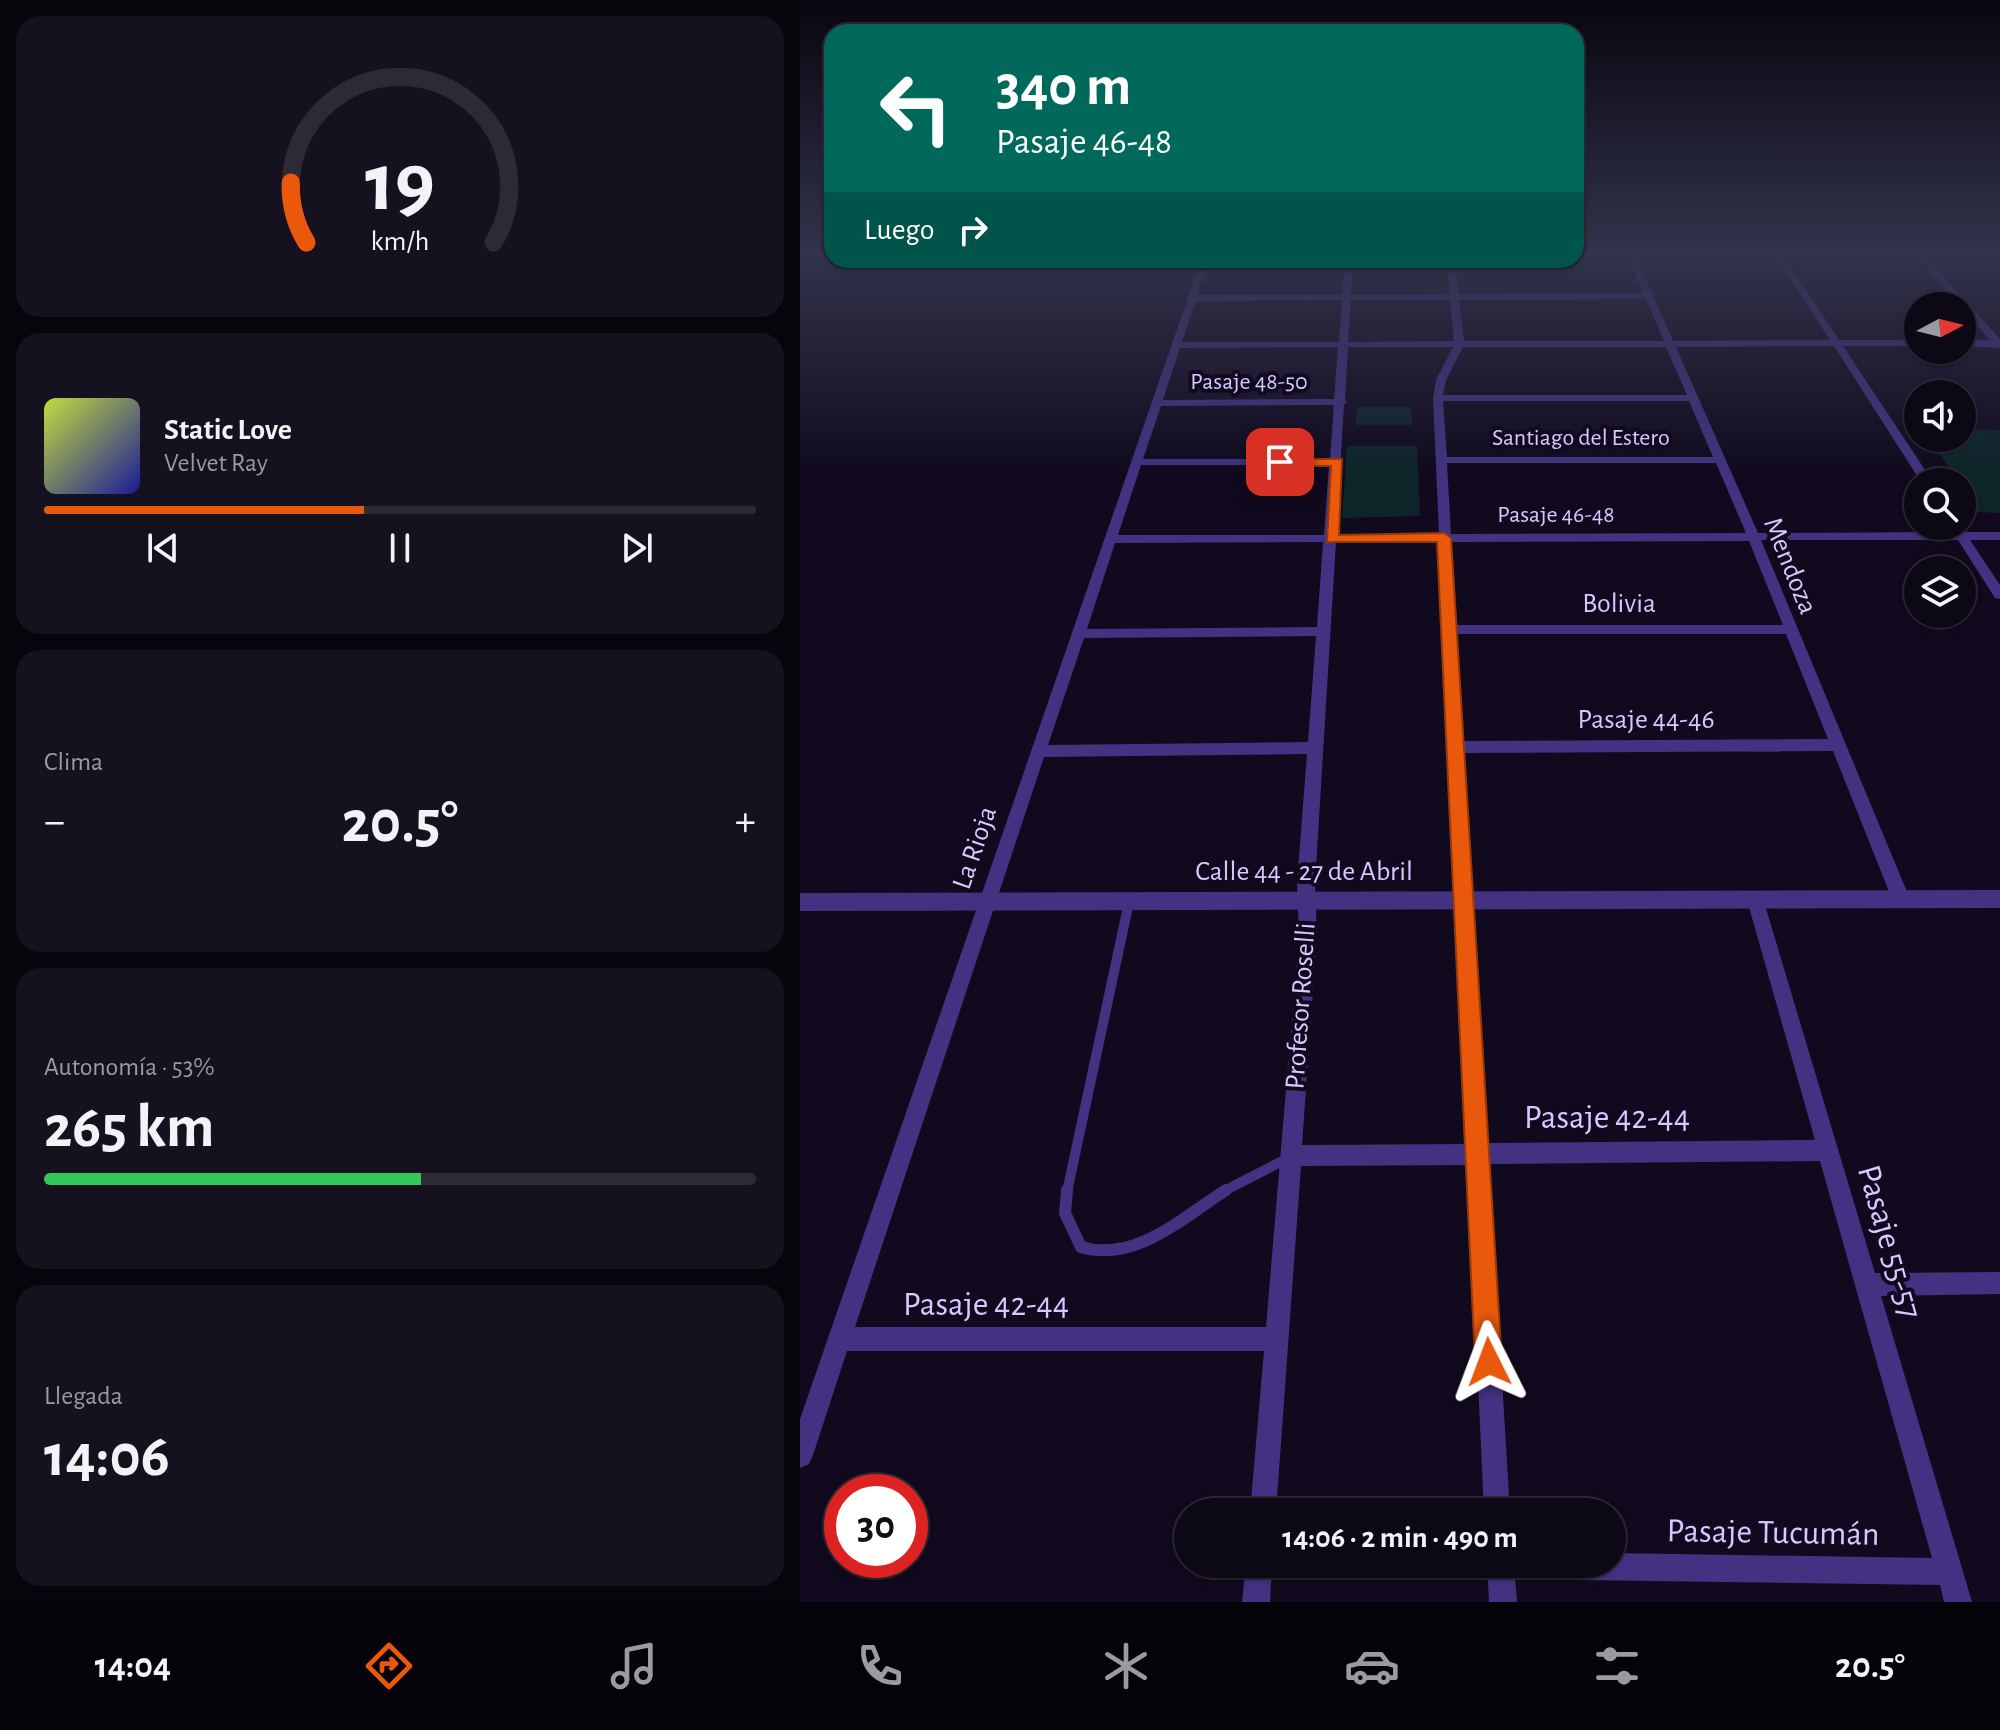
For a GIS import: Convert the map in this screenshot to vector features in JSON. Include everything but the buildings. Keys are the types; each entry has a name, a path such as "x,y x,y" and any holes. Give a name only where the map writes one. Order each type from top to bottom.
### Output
{"street":[{"name":"La Rioja","path":"800,1455 985,901 1113,539 1183,327"},
{"name":"Profesor Roselli","path":"1264,1498 1308,935 1307,901 1316,748 1345,327"},
{"path":"1458,327 1457,355 1439,382 1438,398 1496,1498"},
{"name":"Mendoza","path":"1663,327 1753,536 1901,899"},
{"path":"1826,327 1918,468"},
{"path":"1984,327 1999,344"},
{"path":"1177,345 1904,343"},
{"path":"1976,343 1999,344"},
{"path":"1438,398 1693,398"},
{"name":"Pasaje 48-50","path":"1156,403 1342,402"},
{"name":"Santiago del Estero","path":"1442,460 1719,460"},
{"path":"1137,462 1337,462"},
{"name":"Pasaje 46-48","path":"1113,539 1904,532"},
{"name":"Pasaje 46-48","path":"1976,533 2000,536"},
{"path":"1965,540 2000,595"},
{"name":"Bolivia","path":"1449,629 1790,630"},
{"path":"1079,634 1325,631"},
{"name":"Pasaje 44-46","path":"1455,747 1837,745"},
{"path":"1038,751 1316,748"},
{"name":"Calle 44 - 27 de Abril","path":"800,902 2000,899"},
{"name":"Pasaje 55-57","path":"1756,900 1958,1602"},
{"name":"Pasaje 42-44","path":"1291,1156 1828,1150"},
{"path":"1866,1285 2000,1283"},
{"name":"Pasaje 42-44","path":"839,1339 1276,1339"},
{"name":"Pasaje Tucumán","path":"1626,1566 1949,1572"},
{"path":"1256,1602 1258,1578"},
{"path":"1501,1578 1503,1602"}],"lane":[{"path":"1129,902 1069,1170 1065,1213 1081,1247 1101,1253 1132,1249 1249,1175 1291,1156"}],"green space":[{"path":"1357,407 1411,407 1412,425 1356,425"},
{"path":"1976,429 2000,430 2000,513 1976,510 1976,468 1949,468 1939,452 1976,452"},
{"path":"1347,446 1417,446 1420,516 1342,518"}],"route":[{"path":"1280,462 1337,462 1332,539 1444,538 1489,1362"}]}
